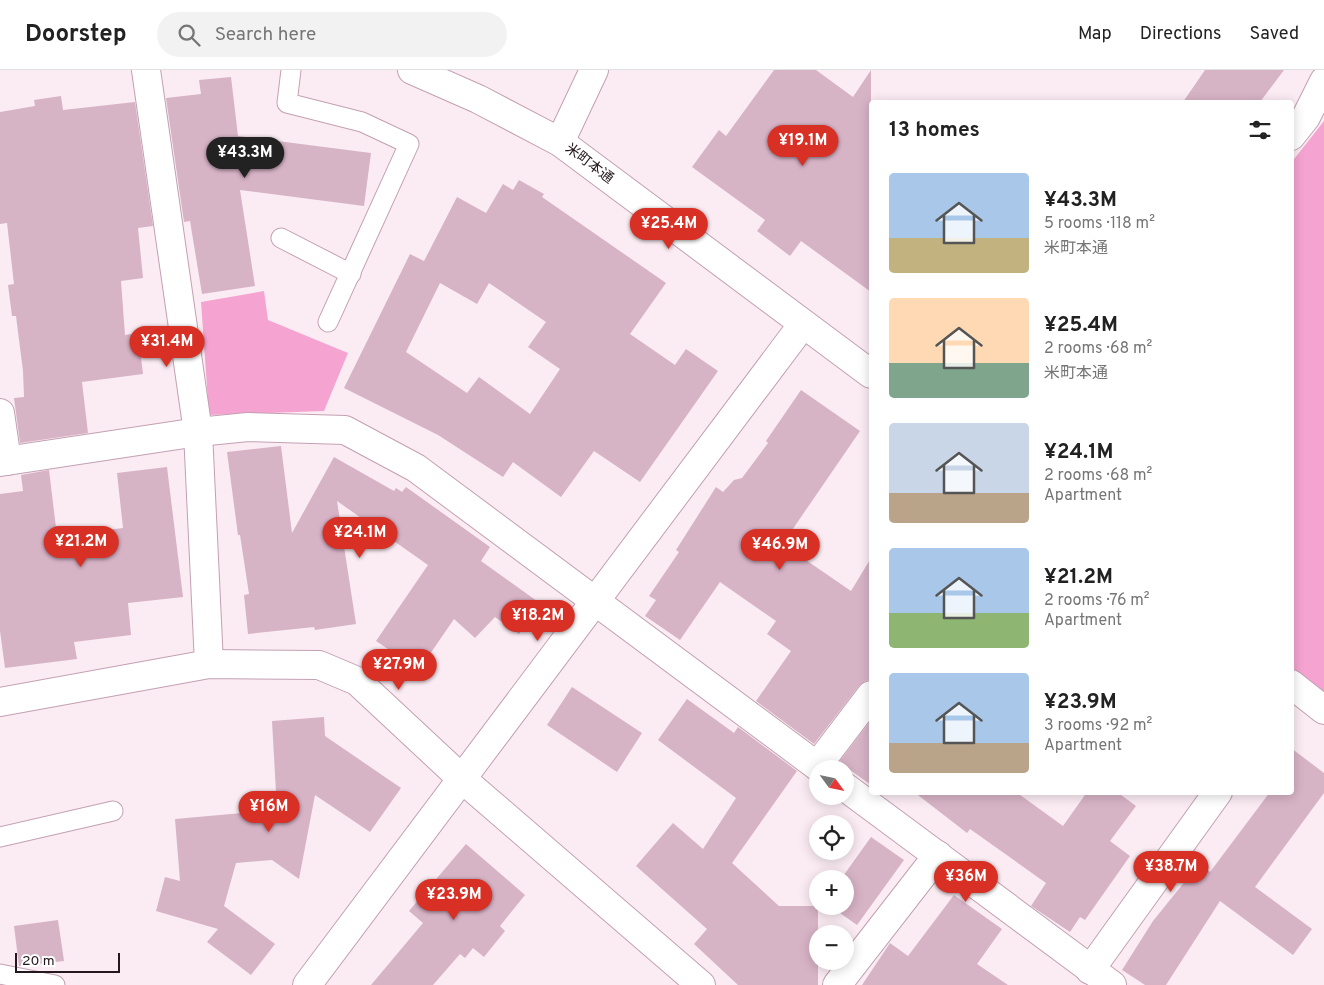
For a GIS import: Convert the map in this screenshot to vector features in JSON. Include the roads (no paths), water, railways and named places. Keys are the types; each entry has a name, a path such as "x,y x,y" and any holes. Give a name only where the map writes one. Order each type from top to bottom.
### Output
{"street":[{"path":"146,70 198,432 209,664"},
{"name":"米町本通","path":"412,70 478,99 560,142 869,373"},
{"path":"560,142 594,70"},
{"path":"1294,132 1306,117 1324,81"},
{"path":"307,985 803,324"},
{"path":"0,413 4,462 198,432 248,428 345,430 416,468 594,602 809,760"},
{"path":"0,702 209,664 319,664 357,681 461,778 701,985"},
{"path":"1294,688 1324,710"},
{"path":"824,760 869,698"},
{"path":"854,794 1101,977 1216,795"},
{"path":"837,985 938,856"}],"lane":[{"path":"291,70 287,103 362,122 409,144 328,322"},
{"path":"280,238 351,274"},
{"path":"0,837 112,811"},
{"path":"0,974 55,985"}]}
